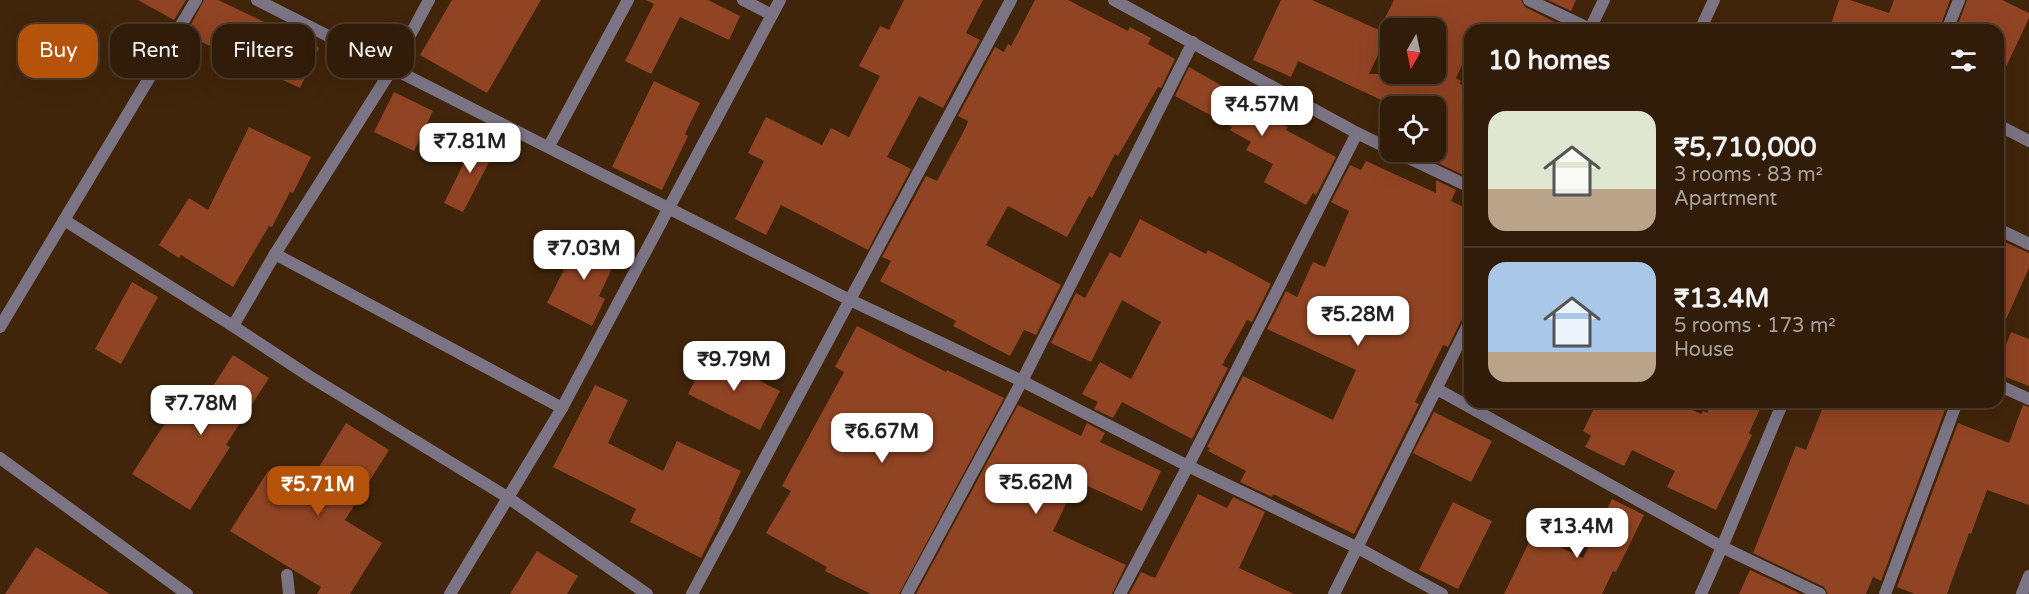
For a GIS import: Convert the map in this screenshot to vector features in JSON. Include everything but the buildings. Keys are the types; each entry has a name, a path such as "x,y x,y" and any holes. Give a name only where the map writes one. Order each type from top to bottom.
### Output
{"street":[{"path":"0,327 196,0"},
{"path":"257,0 327,36"},
{"path":"414,28 429,0"},
{"path":"549,146 628,0"},
{"path":"743,0 772,15"},
{"path":"450,594 562,408 780,0"},
{"path":"692,594 1011,0"},
{"path":"1114,0 1380,144"},
{"path":"1529,0 1579,24"},
{"path":"1594,24 1604,0"},
{"path":"1703,24 1714,0"},
{"path":"1949,24 1959,0"},
{"path":"907,594 1022,381 1193,42"},
{"path":"233,326 275,254 386,78"},
{"path":"410,78 850,300 1022,381 1188,466 1358,548 1442,594"},
{"path":"2004,128 2029,141"},
{"path":"1120,594 1188,466 1357,133"},
{"path":"1417,162 1464,185"},
{"path":"64,220 309,376 507,497 647,594"},
{"path":"2004,233 2029,244"},
{"path":"275,254 562,408"},
{"path":"1334,594 1464,333"},
{"path":"1437,389 1464,404"},
{"path":"2004,389 2029,399"},
{"path":"1471,408 1722,547 1820,594"},
{"path":"1701,594 1780,408"},
{"path":"1885,594 1955,408"},
{"path":"0,458 172,590 187,594"},
{"path":"287,575 289,594"},
{"path":"2022,594 2029,576"}]}
